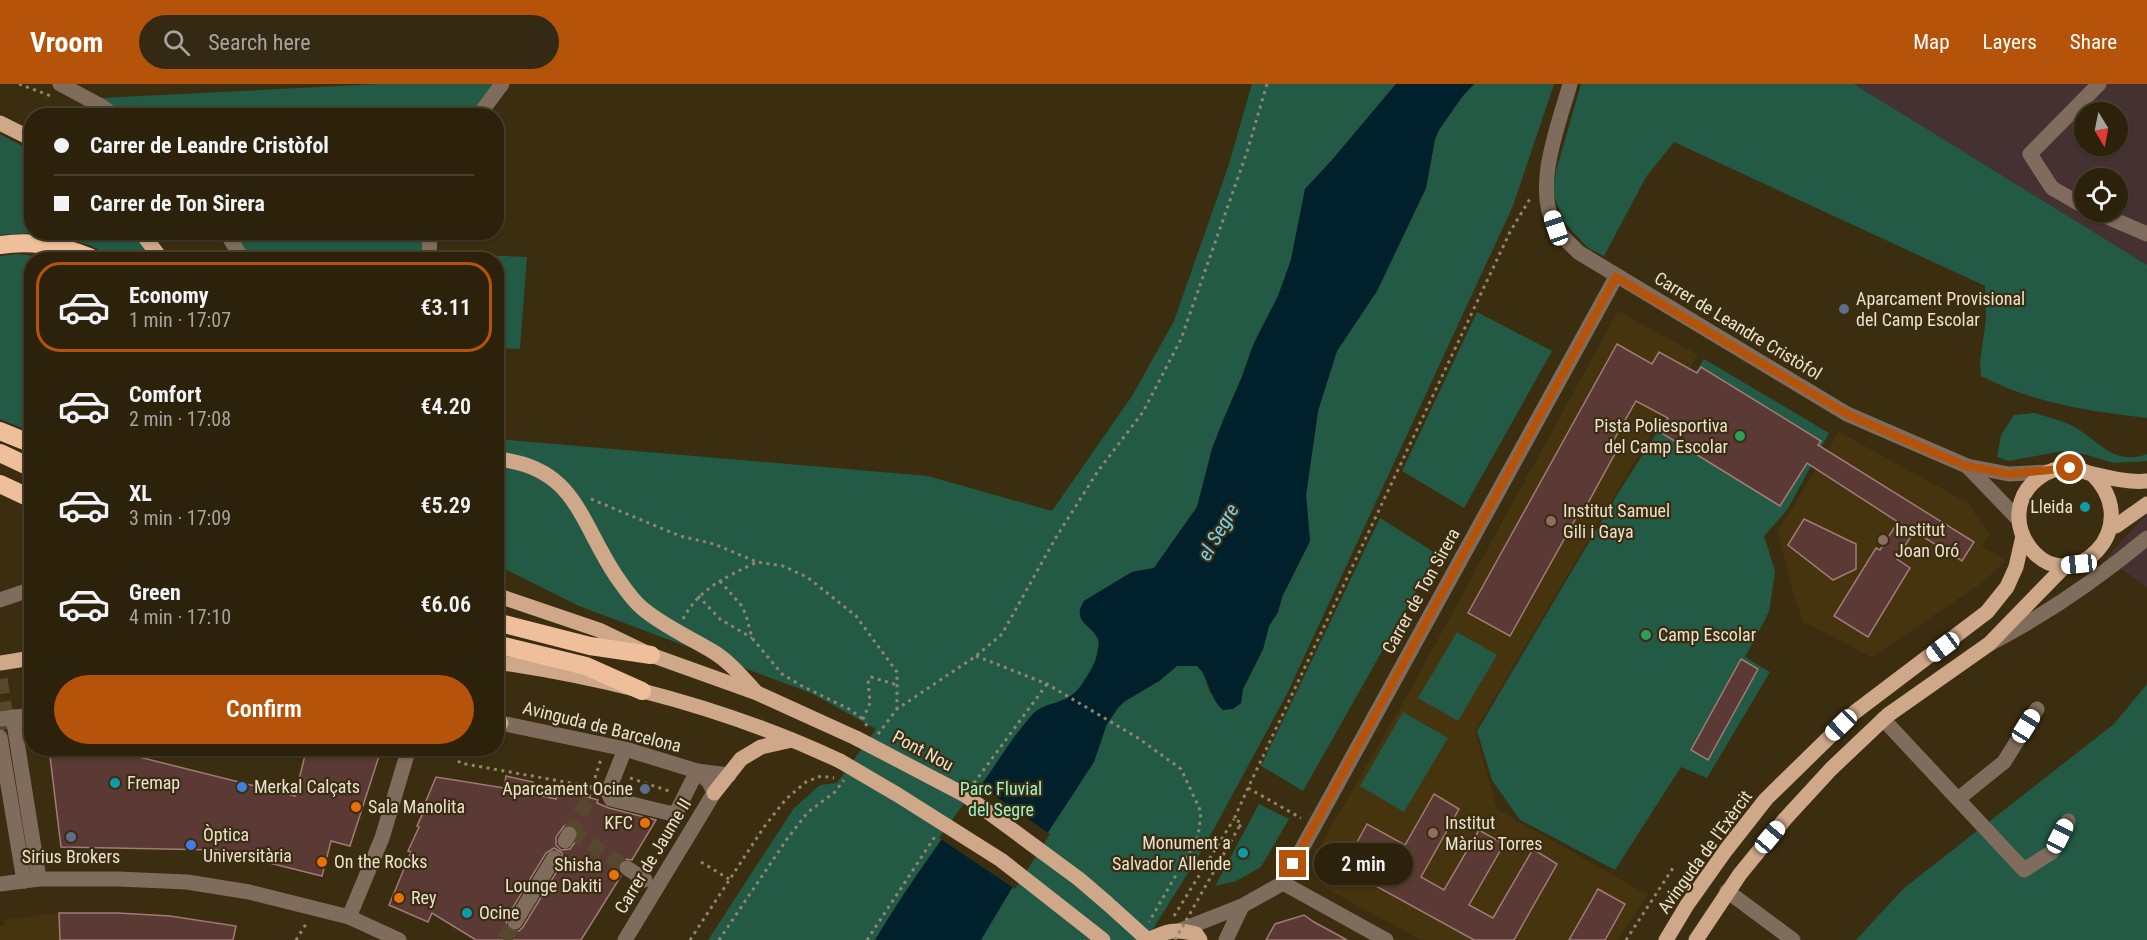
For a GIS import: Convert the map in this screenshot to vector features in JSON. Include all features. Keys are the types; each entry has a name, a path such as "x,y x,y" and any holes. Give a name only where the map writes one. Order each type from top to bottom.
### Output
{"highway":[{"path":"0,245 15,243 48,245 76,252"},
{"path":"0,431 24,441"},
{"path":"0,453 24,464"},
{"path":"0,484 24,495"},
{"path":"504,624 590,646 651,655"},
{"path":"504,646 586,666 642,691"}],"main road":[{"path":"0,123 24,135"},
{"path":"504,460 538,468 555,479 568,494 600,552 641,608 713,651 732,666 757,693"},
{"path":"2092,474 2104,484 2112,496 2116,511 2116,525 2112,539 2098,555 2079,564 2066,566 2048,562 2033,551 2022,536 2019,520 2022,500 2032,483 2049,472 2070,468 2136,482 2147,481"},
{"path":"2116,525 2147,504"},
{"name":"Avinguda de l'Exèrcit","path":"1666,940 1687,905 1726,850 1766,800 1855,712 1988,612 2007,587 2016,567 2022,536"},
{"path":"1696,940 1727,891 1785,819 1831,769 1883,719 1989,644 2066,566"},
{"name":"Pont Nou","path":"504,598 599,630 651,655 757,693 856,738 964,795 1079,879 1145,937"},
{"path":"0,663 24,659"},
{"path":"504,663 642,691 794,740 898,795 1001,860 1103,940"},
{"path":"714,793 741,759 761,747 794,740"},
{"path":"1145,937 1176,930 1196,934 1200,940"}],"street":[{"path":"60,84 104,108"},
{"path":"484,108 502,84"},
{"name":"Carrer de Leandre Cristòfol","path":"1570,84 1547,169 1548,206 1556,228 1578,252 1616,277 1847,414 1966,466 2009,474 2049,472"},
{"path":"2074,201 2052,188 2031,154 2100,84"},
{"path":"2119,222 2147,234"},
{"name":"Carrer de Ton Sirera","path":"1283,883 1616,277"},
{"name":"Carrer de Leandre Cristòfol","path":"1966,466 2019,520"},
{"path":"1989,644 2028,624 2095,579 2147,538"},
{"path":"0,600 24,592"},
{"path":"1958,799 2004,762 2037,709"},
{"path":"24,716 6,718 32,880"},
{"path":"1883,719 2024,870 2052,852 2068,821"},
{"name":"Avinguda de Barcelona","path":"504,722 625,749 697,771 729,775"},
{"path":"6,742 32,880"},
{"path":"625,749 608,792 611,799 671,815 676,813 697,771"},
{"path":"349,917 382,838 408,756"},
{"name":"Avinguda de Barcelona","path":"697,771 709,782 714,793"},
{"name":"Carrer de Jaume II","path":"625,940 714,793"},
{"path":"515,922 554,858"},
{"path":"627,868 645,880"},
{"path":"0,884 32,880 118,879 187,882 249,892 349,917 399,940"},
{"path":"1176,930 1242,906 1283,883 1386,940"},
{"path":"1727,891 1793,940"},
{"path":"1226,940 1242,906"}],"path":[{"path":"876,737 897,709 976,656 1002,634 1055,539 1098,471 1143,412 1181,339 1247,152 1267,84"},
{"path":"1176,930 1234,819 1510,232 1531,196"},
{"path":"568,494 587,497 680,536 714,543 757,562 783,566 807,577 856,616 897,672 897,709"},
{"path":"677,631 698,596 720,581 757,562"},
{"path":"720,581 741,605 752,638"},
{"path":"698,596 720,619 752,638 782,674 849,709 863,719 868,727"},
{"path":"976,656 1047,684 1138,738 1181,769 1201,812 1198,837 1145,937"},
{"path":"863,719 870,703 868,680 871,677 897,685"},
{"path":"969,789 1047,684"},
{"path":"589,797 603,755"},
{"path":"455,756 460,763 593,787"},
{"path":"719,940 787,839 808,812 835,792 844,767"},
{"path":"598,769 668,790 681,803"},
{"path":"690,940 729,879 786,799 806,782 821,776 834,778"},
{"path":"1248,788 1304,819"},
{"path":"1176,930 1242,823 1234,819"},
{"path":"867,940 941,827"},
{"path":"701,862 729,879"},
{"path":"1626,940 1673,868"},
{"path":"296,940 315,909"}],"shaded area":[{"path":"1854,84 2147,84 2147,265 2077,222 2128,222 2128,168 2074,168 2074,220"},
{"path":"1618,311 1698,355 1475,731 1497,809 1648,895 1617,940 1421,940 1325,888 1314,857 1404,701"},
{"name":"Institut Joan Oró","path":"1839,432 1970,504 1990,534 1982,546 2006,561 1980,584 1872,657 1803,622 1789,579 1778,531"},
{"path":"2147,514 2147,587 2106,558"},
{"path":"59,913 118,913 236,926 233,940 0,940 0,926 5,925 4,920"}],"green space":[{"path":"378,84 493,84 474,108 114,108 100,98"},
{"name":"Parc Fluvial del Segre","path":"1252,84 1396,84 1305,189 1291,260 1278,296 1254,343 1212,449 1197,507 1154,568 1132,572 1084,601 1094,633 1099,641 1095,663 1084,683 1124,702 1159,681 1177,666 1197,666 1203,673 1210,693 1241,703 1243,689 1263,649 1269,626 1278,612 1282,597 1310,541 1306,495 1318,411 1331,364 1337,351 1377,291 1426,188 1435,139 1439,130 1461,97 1474,84 1554,84 1513,206 1287,694 1203,849 1146,940 708,940 794,808 820,785 837,783 876,729 811,693 579,606 504,568 504,440 928,476 1052,511 1132,396 1174,321 1228,167"},
{"path":"1581,84 1854,84 2147,265 2147,418 2083,409 2041,399 1981,376 1980,362 1986,319 1985,286 1674,142 1646,177 1604,256 1588,248 1564,222 1553,193 1556,171"},
{"path":"0,134 24,147 24,233 0,235"},
{"path":"70,240 138,240 150,252 103,252 92,246"},
{"path":"237,240 422,240 423,252 244,252"},
{"path":"24,255 24,429 0,419 0,256"},
{"path":"504,256 527,257 520,349 504,348"},
{"path":"1477,312 1552,351 1464,508 1402,471"},
{"name":"Camp Escolar","path":"1704,359 1829,433 1787,510 1764,536 1775,571 1769,612 1745,657 1770,672 1707,778 1681,767 1615,870 1520,820 1492,780 1477,731 1620,490"},
{"path":"2035,413 2071,425 2115,454 2135,457 2147,454 2147,461 2113,463 2084,454 2062,451 2009,461 1997,457 2001,435 2014,415"},
{"path":"1380,518 1437,554 1303,791 1261,766"},
{"path":"1457,632 1497,655 1458,721 1418,698"},
{"path":"2147,684 2147,940 1856,940 1904,888 2114,724"},
{"path":"1403,712 1448,738 1404,812 1360,786"},
{"path":"1259,804 1289,819 1261,867 1236,881 1215,886"}],"water":[{"name":"el Segre","path":"1396,84 1474,84 1439,130 1435,139 1426,188 1377,291 1337,351 1318,411 1306,495 1310,541 1282,597 1278,612 1269,626 1263,649 1243,689 1241,703 1233,709 1223,710 1214,699 1197,666 1177,666 1118,708 1107,724 1094,762 1015,883 981,940 875,940 926,861 1025,723 1038,710 1078,690 1087,677 1095,661 1099,644 1096,635 1081,619 1080,608 1084,601 1132,572 1154,568 1197,507 1212,449 1254,343 1278,296 1291,260 1305,189"}],"pier":[{"path":"978,784 1050,834 1015,889 939,838"}],"building":[{"path":"1617,344 1652,364 1659,352 1697,373 1701,367 1821,441 1818,445 1974,542 1962,561 1914,531 1897,559 1910,568 1868,637 1834,616 1876,548 1880,550 1898,522 1807,463 1780,506 1660,432 1668,418 1636,401 1610,447 1617,450 1510,636 1468,613"},
{"path":"1804,519 1856,544 1856,569 1833,580 1788,545"},
{"path":"1741,659 1758,669 1708,760 1691,750"},
{"path":"50,756 135,756 295,796 305,756 379,756 350,846 331,841 322,876 217,850 61,847"},
{"path":"506,776 533,782 530,793 556,799 559,789 598,800 597,803 609,808 656,820 632,860 623,859 619,863 618,872 621,876 581,940 476,940 432,913 428,922 389,905 411,852 408,851 436,777 504,788","holes":["570,824 577,829 578,838 570,849 561,850 556,845 556,837 564,826","554,848 562,853 562,863 523,927 519,931 510,931 506,926 507,917 546,853"]},
{"path":"1434,794 1459,809 1421,877 1444,890 1479,830 1504,844 1469,905 1493,918 1533,849 1557,864 1514,940 1474,940 1343,868 1367,824 1405,845"},
{"path":"1598,889 1625,904 1605,940 1569,940"},
{"path":"59,913 170,916 236,926 233,940 60,940"},
{"path":"1304,915 1347,940 1266,940 1275,924"}],"tunnel":[{"path":"0,679 8,729"},
{"path":"569,834 589,797"},
{"path":"571,831 627,868"},
{"path":"504,940 515,922"}],"place":[{"name":"Aparcament Provisional del Camp Escolar","path":"1844,309"},
{"name":"Pista Poliesportiva del Camp Escolar","path":"1740,436"},
{"name":"Lleida","path":"2085,507"},
{"name":"Institut Samuel Gili i Gaya","path":"1551,521"},
{"name":"Institut Joan Oró","path":"1883,540"},
{"name":"Camp Escolar","path":"1646,635"},
{"name":"Fremap","path":"115,783"},
{"name":"Merkal Calçats","path":"242,787"},
{"name":"Aparcament Ocine","path":"645,789"},
{"name":"Sala Manolita","path":"356,807"},
{"name":"KFC","path":"645,823"},
{"name":"Institut Màrius Torres","path":"1433,833"},
{"name":"Sirius Brokers","path":"71,837"},
{"name":"Òptica Universitària","path":"191,845"},
{"name":"Monument a Salvador Allende","path":"1243,853"},
{"name":"On the Rocks","path":"322,862"},
{"name":"Shisha Lounge Dakiti","path":"614,875"},
{"name":"Rey","path":"399,898"},
{"name":"Ocine","path":"467,913"}],"route":[{"path":"1293,864 1616,277 1847,414 1966,466 2009,474 2049,472 2070,468"}]}
